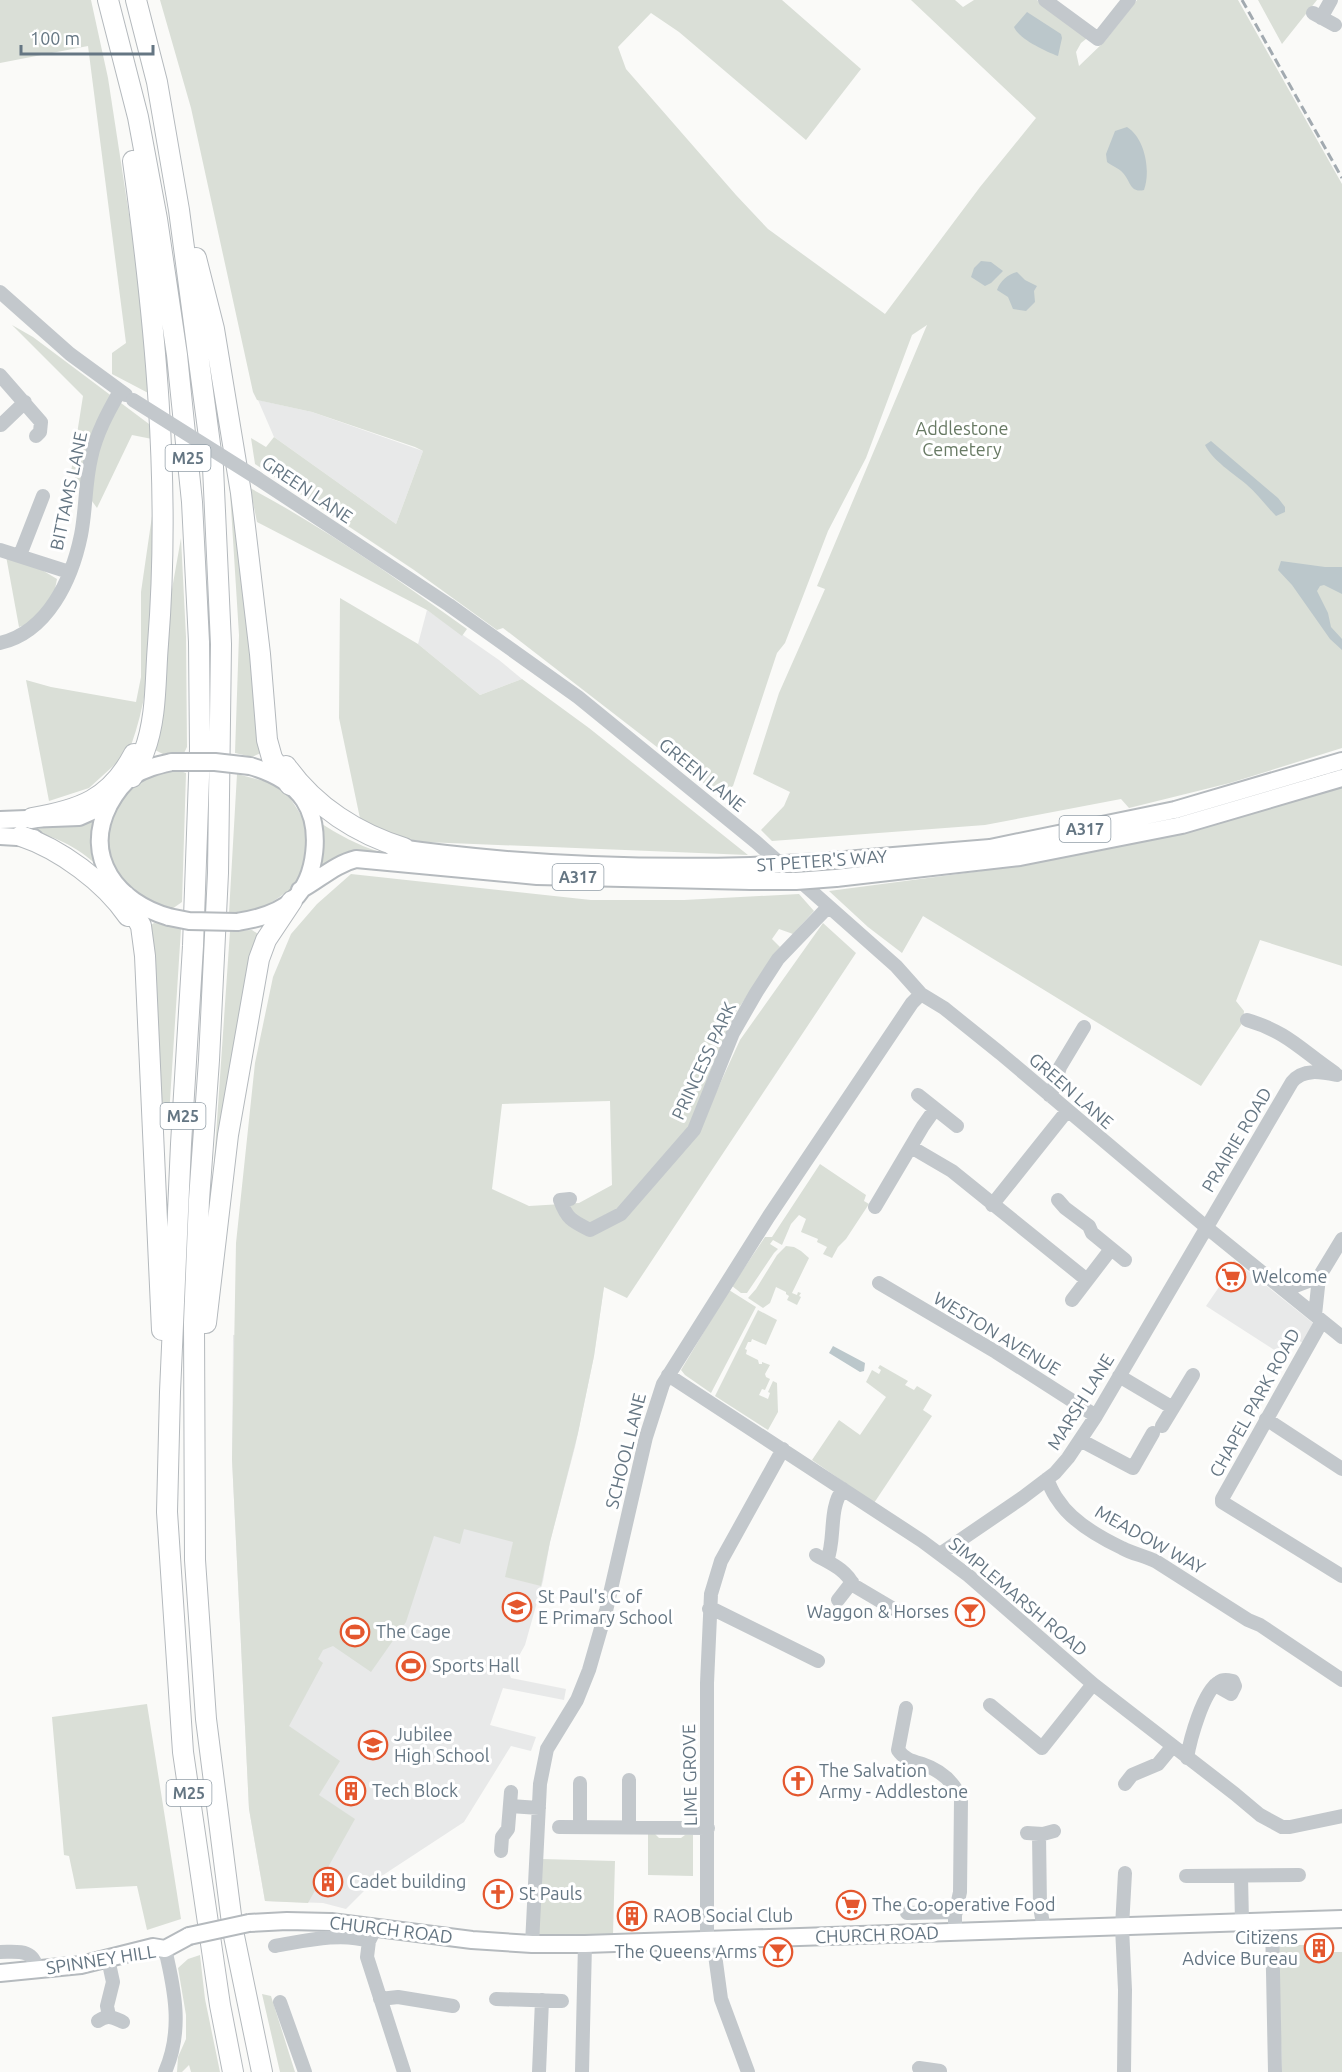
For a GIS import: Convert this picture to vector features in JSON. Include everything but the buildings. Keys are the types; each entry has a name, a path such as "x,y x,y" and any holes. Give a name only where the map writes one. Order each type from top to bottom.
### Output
{"highway":[{"name":"M25","path":"108,0 138,117 157,219 177,355 192,502 199,642 200,749 193,946 170,1392 167,1512 183,1752 220,2005 233,2072"},
{"name":"M25","path":"136,0 157,82 179,210 213,468 221,644 218,873 194,1323 195,1560 206,1719 233,1931 262,2072"},
{"name":"M25","path":"129,80 128,120 145,246 160,403 163,538 156,689 149,734 144,752 132,777"},
{"name":"M25","path":"179,210 194,249 214,328 246,530 267,740 272,758 290,785"},
{"name":"M25","path":"32,818 57,814 83,806 98,798 124,771 140,738 156,668"},
{"name":"M25","path":"266,714 270,733 288,769 313,796 354,828 376,839 404,848"},
{"name":"M25","path":"21,836 39,842 67,858 122,907 137,936 145,979"},
{"name":"M25","path":"122,893 141,926 145,956 159,1276 164,1350 170,1392"},
{"name":"M25","path":"195,1377 206,1325 228,1135 259,959 266,940 296,896"}],"main road":[{"name":"ST PETER'S WAY","path":"296,896 343,862 356,859 537,876 751,874 821,862 990,848 1175,810 1342,761"},
{"path":"0,836 42,838 56,843 79,858 122,893 152,913 189,921 237,922 260,919 296,896 312,864 315,849 314,832 304,801 290,785 274,774 250,766 215,762 172,762 153,767 132,777 123,785 104,814 100,832 104,867 122,893"},
{"name":"ST PETER'S WAY","path":"304,801 327,821 375,844 506,859 751,874 796,881 1031,855 1182,825 1342,778"},
{"path":"0,820 79,817 97,809 114,797"},
{"name":"CHURCH ROAD","path":"165,1949 189,1936 249,1923 309,1921 352,1923 373,1934 532,1944 585,1944 1342,1919"},
{"name":"SPINNEY HILL","path":"0,1973 108,1959 153,1947 165,1949"}],"street":[{"path":"1045,0 1098,39 1129,0"},
{"path":"1331,0 1317,15 1335,25"},
{"name":"GREEN LANE","path":"0,292 70,354 120,391 258,478 449,605 578,697 756,842 896,966 921,994 944,1008 1206,1227 1342,1337"},
{"path":"0,375 41,422 40,432 36,436"},
{"name":"BITTAMS LANE","path":"0,643 25,632 55,604 81,537 93,450 107,414 120,391"},
{"path":"1,425 25,402"},
{"path":"20,555 32,512 43,496"},
{"path":"0,550 69,572"},
{"name":"PRINCESS PARK","path":"570,1199 560,1200 564,1212 570,1220 590,1230 621,1214 645,1189 694,1130 733,1033 773,966 828,907"},
{"name":"SCHOOL LANE","path":"532,1944 539,1808 544,1760 547,1749 577,1700 590,1670 657,1396 769,1216 912,1003 921,994"},
{"path":"1247,1020 1276,1030 1340,1076"},
{"path":"1049,1095 1053,1090 1060,1067 1084,1027"},
{"name":"PRAIRIE ROAD","path":"1206,1227 1292,1082 1303,1074 1308,1052"},
{"path":"1303,1074 1314,1072 1340,1076"},
{"path":"918,1095 957,1126"},
{"path":"875,1206 935,1110"},
{"path":"992,1205 1067,1111"},
{"path":"911,1147 952,1171 1087,1280"},
{"path":"1058,1200 1089,1226 1092,1233 1125,1260"},
{"name":"MARSH LANE","path":"940,1554 1022,1498 1062,1465 1096,1416 1206,1227"},
{"path":"1318,1318 1319,1277 1342,1239"},
{"path":"1072,1300 1111,1249"},
{"path":"1285,1290 1319,1277"},
{"name":"WESTON AVENUE","path":"879,1283 996,1352 1096,1416"},
{"name":"CHAPEL PARK ROAD","path":"1318,1318 1222,1502 1342,1576"},
{"name":"SIMPLEMARSH ROAD","path":"668,1375 940,1554 977,1583 1093,1684 1260,1815 1282,1827 1299,1826 1342,1816"},
{"path":"1080,1440 1130,1473 1192,1375"},
{"path":"1119,1376 1173,1408"},
{"path":"1266,1419 1342,1469"},
{"name":"LIME GROVE","path":"748,2072 721,1998 710,1940 707,1683 709,1609 721,1561 783,1449"},
{"name":"MEADOW WAY","path":"1047,1479 1064,1509 1092,1531 1124,1549 1157,1562 1248,1620 1260,1625 1342,1680"},
{"path":"843,1489 836,1503 832,1548 821,1558 850,1577 853,1585 897,1611"},
{"path":"838,1600 852,1582"},
{"path":"709,1609 818,1661"},
{"path":"990,1705 1042,1748 1093,1684"},
{"path":"1186,1758 1196,1721 1215,1685"},
{"path":"906,1708 898,1750 901,1755 949,1779 961,1799 960,1892 955,1932"},
{"path":"1126,1785 1132,1775 1158,1764 1172,1747"},
{"path":"629,1780 629,1827"},
{"path":"580,1783 580,1827"},
{"path":"501,1851 502,1837 508,1829 511,1799 539,1808"},
{"path":"559,1827 708,1828"},
{"path":"1044,1929 1033,1833 1054,1831"},
{"path":"1124,2072 1125,1990 1122,1927 1125,1873"},
{"path":"1186,1876 1299,1875"},
{"path":"1241,1876 1242,1922"},
{"path":"907,1912 956,1912"},
{"path":"1272,1922 1275,2072"},
{"path":"373,1934 367,1957 404,2072"},
{"name":"CHURCH ROAD","path":"275,1946 373,1934"},
{"path":"582,2072 585,1944"},
{"path":"165,1949 177,2015 173,2049 165,2072"},
{"name":"SPINNEY HILL","path":"0,1952 25,1953 32,1956 35,1959 37,1970"},
{"path":"108,1959 112,1982 103,2019 123,2022"},
{"path":"380,1999 398,1997 453,2006"},
{"path":"496,1999 562,2001"},
{"path":"539,2072 542,2000"},
{"path":"280,2002 305,2072"}],"shaded area":[{"path":"1027,12 1061,34 1058,56 1033,44 1021,36 1014,27"},
{"path":"1127,127 1138,139 1145,156 1147,174 1144,190 1139,191 1133,188 1121,171 1107,162 1106,154 1115,131"},
{"path":"981,261 991,262 1003,271 985,286 971,277 974,268"},
{"path":"1017,272 1025,280 1037,286 1034,291 1035,302 1026,311 1013,309 1008,297 997,290 1005,278"},
{"path":"258,400 312,412 423,451 396,524 274,437"},
{"path":"1211,441 1278,498 1285,507 1285,512 1276,516 1250,488 1218,461 1205,445"},
{"path":"1281,561 1342,567 1342,594 1324,585 1320,586 1317,591 1328,613 1331,627 1342,639 1342,650 1330,639 1292,585 1278,570"},
{"path":"427,610 499,660 522,679 480,695 418,644"},
{"path":"1234,1260 1313,1323 1303,1343 1292,1337 1282,1353 1276,1351 1206,1306"},
{"path":"604,1286 594,1356 543,1581 525,1645 515,1663 509,1663 508,1671 511,1678 566,1689 564,1700 503,1688 490,1725 536,1737 531,1751 511,1746 464,1822 374,1881 346,1909 323,1903 265,1901 249,1809 232,1459 233,1335"},
{"path":"833,1346 865,1363 864,1371 860,1372 829,1353"}],"green space":[{"path":"0,0 91,0 108,78 150,351 152,395 112,374 112,353 126,343 88,46 0,63"},
{"name":"Addlestone Cemetery","path":"160,0 782,0 861,69 806,140 679,32 651,13 618,47 626,69 768,229 885,314 980,187 1036,118 911,0 955,0 963,7 974,0 1037,0 1091,40 1086,39 1081,43 1076,52 1079,66 1105,41 1137,0 1238,0 1342,184 1342,748 1230,783 1129,808 1121,799 985,825 772,841 761,830 784,806 790,792 753,774 779,693 825,589 817,586 927,325 912,335 866,458 828,531 785,643 777,653 733,786 719,795 503,628 497,630 414,570 255,464 251,438 266,447 274,437 396,524 423,451 312,412 257,400 253,392 191,108"},
{"path":"1258,0 1317,0 1282,44"},
{"path":"12,325 33,337 149,424 152,439 132,435 97,508 71,472 83,396"},
{"path":"229,476 261,753 252,757 235,753 239,635"},
{"path":"250,488 333,537 467,629 462,636 427,610 257,522"},
{"path":"152,516 156,523 152,642 143,703 136,731 126,758 122,758 89,788 49,801 26,680 51,687 136,702 141,677 141,592"},
{"path":"181,538 186,637 187,747 184,753 163,754 155,750 165,629"},
{"path":"6,556 32,564 57,579 54,594 40,620 19,627"},
{"path":"340,598 418,644 480,695 522,679 589,728 748,855 425,842 383,835 362,828 339,718"},
{"path":"175,769 186,773 182,902 172,909 157,906 125,888 111,866 107,842 108,823 128,788 144,777"},
{"path":"237,774 268,782 288,795 305,821 307,863 291,889 262,909 229,913"},
{"path":"1342,786 1342,966 1260,940 1236,1001 1244,1011 1243,1022 1201,1086 923,916 902,953 868,927 829,891 981,871 1167,837"},
{"path":"98,811 98,866 65,843 26,830 26,824"},
{"path":"319,822 348,839 380,852 382,856 316,875"},
{"path":"351,874 591,900 684,900 799,894 814,911 793,934 779,929 772,939 780,947 734,1015 690,1125 696,1136 740,1040 823,923 856,953 627,1298 604,1287 594,1356 578,1433 541,1586 505,1577 513,1542 464,1529 460,1544 434,1536 406,1622 371,1672 333,1646 323,1650 318,1659 323,1663 289,1726 340,1761 319,1795 355,1819 308,1903 265,1901 249,1809 232,1459 236,1243 255,1063 273,977 291,934 317,904","holes":["610,1101 612,1185 579,1203 529,1206 492,1189 502,1104"]},
{"path":"154,923 181,929 169,1116 154,1097 149,935 151,925"},
{"path":"252,930 258,934 212,1194 230,931"},
{"path":"820,1164 866,1195 864,1201 869,1204 832,1258 823,1254 827,1247 817,1242 818,1239 801,1232 806,1219 799,1215 791,1224 782,1245 773,1240 770,1244 778,1249 747,1293 741,1293 732,1286 765,1237 772,1237"},
{"path":"786,1246 794,1247 809,1258 792,1293 797,1295 798,1292 801,1293 799,1296 801,1297 797,1305 787,1300 789,1296 786,1292 776,1287 770,1303 763,1308 748,1298 777,1255"},
{"path":"729,1290 756,1307 711,1393 681,1370"},
{"path":"758,1310 777,1320 766,1345 752,1339 745,1349 746,1354 758,1360 759,1364 762,1362 770,1365 765,1374 770,1379 765,1390 762,1389 759,1395 768,1399 770,1393 768,1392 773,1381 777,1383 778,1412 768,1430 715,1396"},
{"path":"880,1365 908,1381 905,1385 914,1390 917,1386 932,1395 923,1410 932,1416 874,1503 812,1460 839,1420 860,1435 886,1397 866,1382 872,1370 879,1374"},
{"path":"147,1704 181,1919 147,1930 137,1886 76,1889 69,1856 64,1855 52,1717"},
{"path":"648,1834 655,1834 659,1838 681,1838 685,1835 693,1835 693,1876 648,1875"},
{"path":"541,1859 615,1861 613,1935 536,1934"},
{"path":"1278,1945 1304,1945 1304,1952 1342,1952 1342,2072 1282,2072"},
{"path":"200,1955 205,1999 220,2072 191,2072 189,2065 182,2072 177,2072 178,2057 186,2039 186,2015 178,1968 188,1959"},
{"path":"262,1994 271,1996 295,2072 280,2072"}],"railway":[{"path":"1242,0 1342,178"}],"place":[{"name":"Welcome","path":"1231,1277"},
{"name":"St Paul's C of E Primary School","path":"517,1607"},
{"name":"Waggon & Horses","path":"970,1612"},
{"name":"The Cage","path":"355,1632"},
{"name":"Sports Hall","path":"411,1666"},
{"name":"Jubilee High School","path":"373,1745"},
{"name":"The Salvation Army - Addlestone","path":"798,1781"},
{"name":"Tech Block","path":"351,1791"},
{"name":"Cadet building","path":"328,1882"},
{"name":"St Pauls","path":"498,1894"},
{"name":"The Co-operative Food","path":"851,1905"},
{"name":"RAOB Social Club","path":"632,1916"},
{"name":"Citizens Advice Bureau","path":"1319,1948"},
{"name":"The Queens Arms","path":"778,1952"}]}
